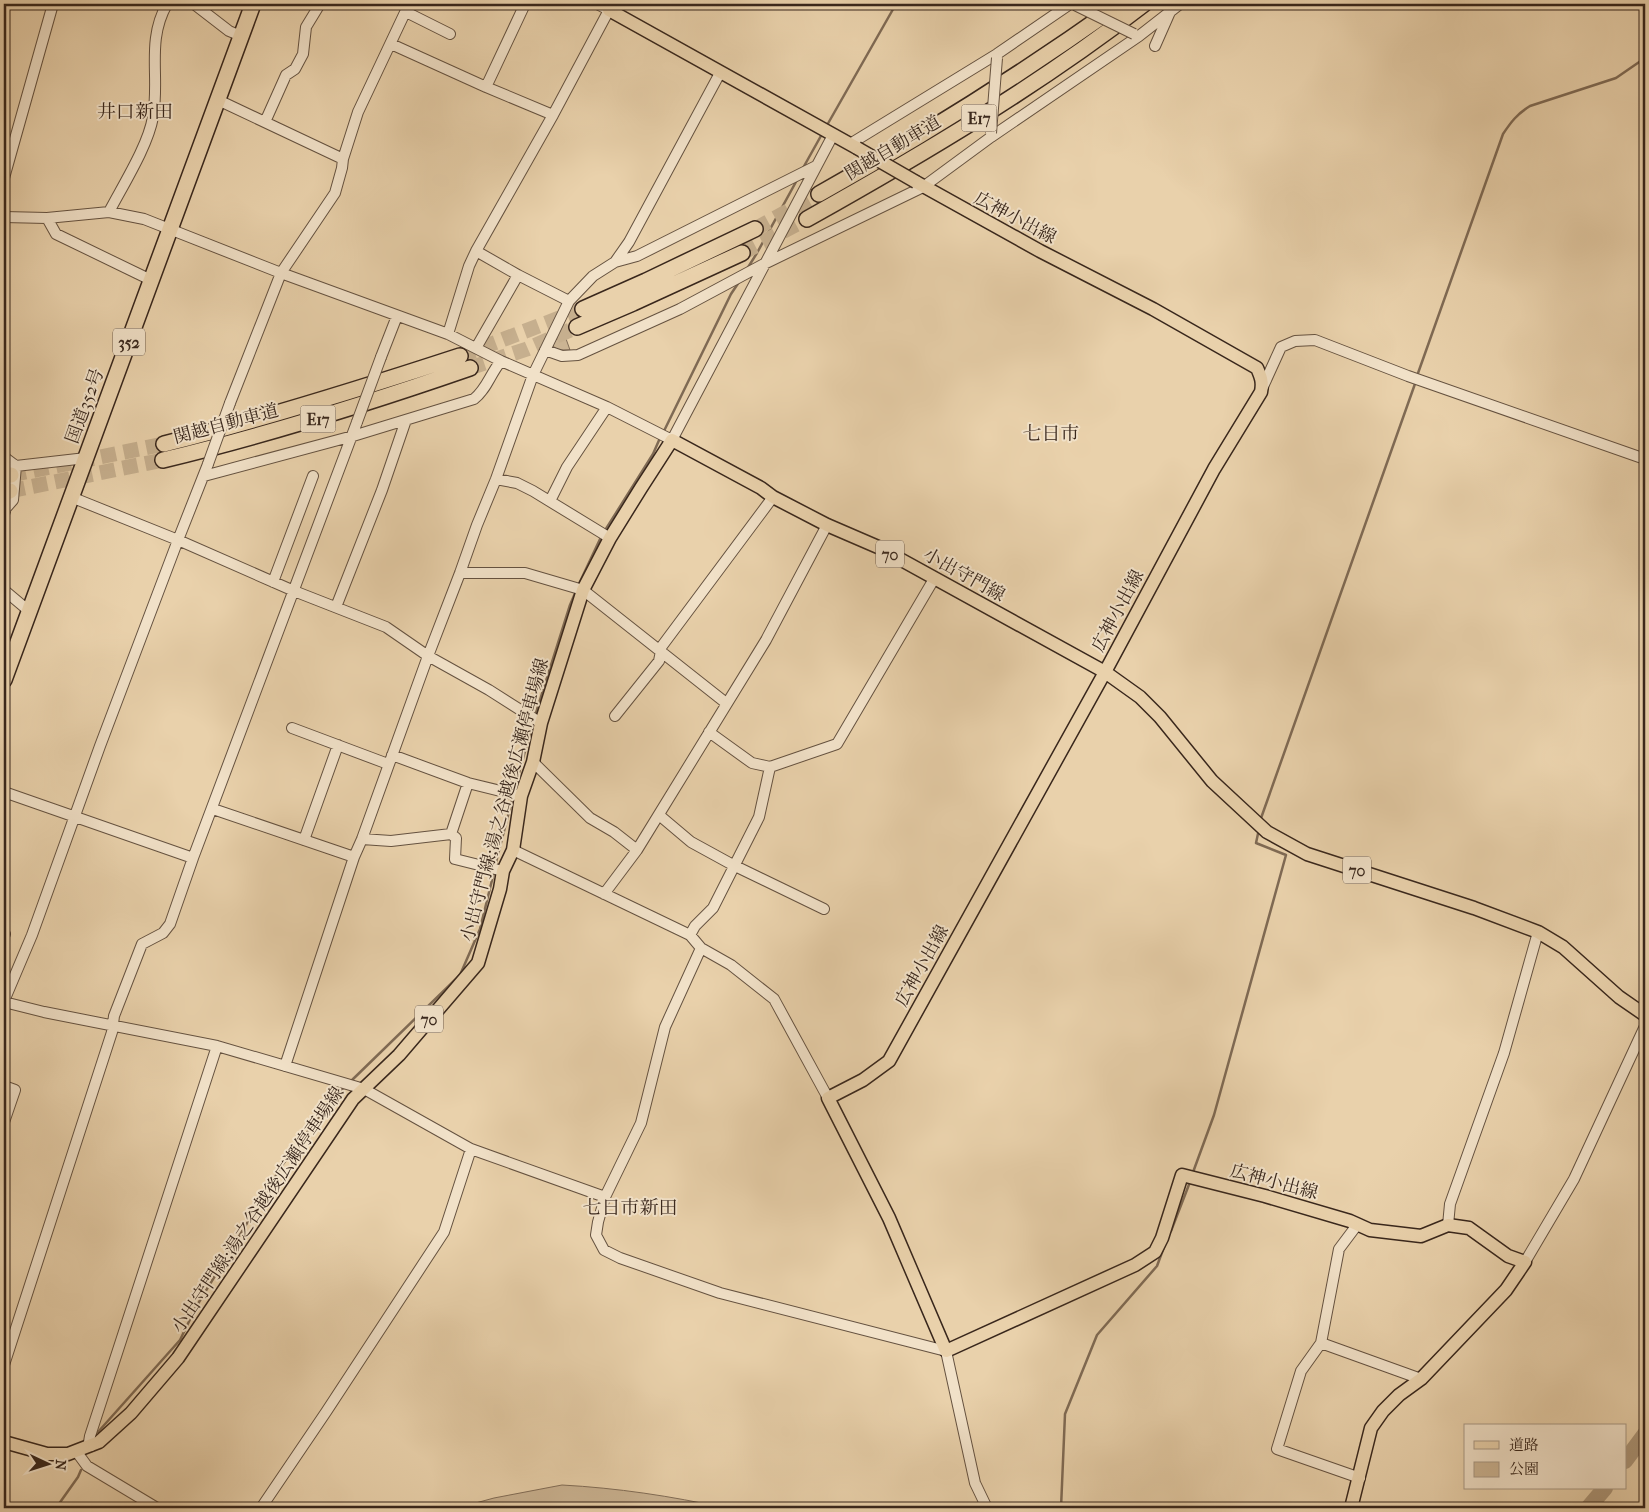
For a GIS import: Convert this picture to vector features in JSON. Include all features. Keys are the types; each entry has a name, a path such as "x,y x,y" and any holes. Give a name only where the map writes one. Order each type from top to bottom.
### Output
{"highway":[{"name":"国道352号","path":"4,680 253,4"},
{"name":"関越自動車道","path":"819,194 936,127 1060,46 1120,4"},
{"name":"関越自動車道","path":"807,219 878,180 1007,101 1144,4"},
{"path":"583,308 646,281 755,229"},
{"path":"576,327 742,253"},
{"name":"関越自動車道","path":"164,444 232,427 349,393 460,356"},
{"name":"関越自動車道","path":"163,460 236,443 352,408 470,368"}],"main road":[{"name":"広神小出線","path":"611,7 720,73 854,146 919,185 1040,251 1153,309 1257,368 1261,377 1260,392 1214,469 1105,672 889,1061 863,1080 828,1098"},
{"name":"小出守門線","path":"672,440 773,497 827,525 878,547 1105,672"},
{"name":"小出守門線;湯之谷越後広瀬停車場線","path":"4,1442 47,1454 68,1454 91,1446 109,1434 131,1413 178,1358 353,1099 398,1055 478,963 500,889 503,871 513,850 521,796 533,762 541,723 584,590 610,538 672,440"},
{"name":"70","path":"1105,672 1140,697 1160,717 1212,781 1267,832 1281,841 1306,854 1474,908 1538,932 1562,946 1619,997 1645,1015"},
{"path":"828,1098 889,1218 946,1351"},
{"name":"広神小出線","path":"946,1351 1135,1265 1155,1252 1162,1238 1182,1175 1265,1196 1350,1221 1370,1230 1421,1236 1448,1225"},
{"path":"1351,1508 1371,1428 1383,1411 1399,1395 1421,1380 1506,1290 1525,1262 1508,1256 1469,1228 1448,1225"}],"street":[{"path":"4,178 52,4"},
{"path":"109,212 148,136 153,120 156,101 155,35 161,14 167,4"},
{"path":"194,4 230,31 241,36"},
{"path":"265,122 286,75 295,69 303,54 306,27 320,4"},
{"path":"486,87 525,4"},
{"path":"448,334 469,266 476,251 553,115 611,7 597,4"},
{"path":"854,146 997,56 1073,4 1137,35"},
{"path":"544,350 562,356 578,355 680,309 919,185 1180,4"},
{"path":"450,34 408,8 358,112 343,159 335,193 281,273 74,816 32,934 4,1002 217,1046 364,1089 471,1148 604,1197"},
{"path":"1155,46 1170,12"},
{"path":"391,44 553,115"},
{"path":"991,135 997,56"},
{"path":"615,262 629,242 720,73"},
{"path":"218,100 343,159"},
{"path":"4,217 47,218 109,212 144,219 281,273 448,334 502,361 607,407 672,440 833,135"},
{"path":"285,1066 354,856 362,839 428,656 496,479 533,375 569,301 594,276 615,262 637,256 816,166"},
{"path":"47,218 56,234 151,280"},
{"path":"476,251 569,301"},
{"path":"476,348 518,275"},
{"path":"4,1365 113,1025 114,1016 142,944 163,933 170,924 193,858 397,316"},
{"path":"1260,392 1281,347 1295,341 1315,340 1415,378 1645,459"},
{"path":"204,476 353,436 474,399 482,393 493,371 502,361"},
{"path":"550,501 568,467 607,407"},
{"path":"336,607 382,490 406,420"},
{"path":"4,457 11,472 13,500 6,508 4,514"},
{"path":"11,472 86,458"},
{"path":"273,582 313,476"},
{"path":"496,479 517,483 610,538"},
{"path":"71,496 294,591 386,627 428,656 489,690 541,723"},
{"path":"615,716 659,661 662,646 773,497"},
{"path":"604,894 637,850 726,702 766,640 827,525"},
{"path":"460,573 525,574 584,590 726,702"},
{"path":"709,732 752,763 770,767 837,744 934,579"},
{"path":"4,590 29,611"},
{"path":"292,728 338,745 468,783 521,796"},
{"path":"304,840 338,745"},
{"path":"533,762 590,818 614,832 637,850"},
{"path":"690,935 695,926 713,908 759,818 770,767"},
{"path":"451,834 468,783"},
{"path":"4,792 193,858"},
{"path":"212,809 354,856"},
{"path":"659,815 691,842 733,866 824,909"},
{"path":"362,839 391,841 451,834 456,838 456,859 503,871"},
{"path":"513,850 690,935 701,948 731,965 774,999 828,1098"},
{"path":"1448,1225 1450,1204 1504,1053 1538,932"},
{"path":"701,948 665,1027 641,1123 604,1197 596,1235 604,1250 620,1258 720,1293 946,1351 975,1483 986,1508"},
{"path":"1525,1262 1574,1179 1645,1026"},
{"path":"91,1446 89,1442 90,1436 217,1046"},
{"path":"4,1086 15,1090 4,1122"},
{"path":"261,1508 444,1232 471,1148"},
{"path":"1357,1225 1339,1249 1321,1343 1301,1371 1277,1449 1360,1478"},
{"path":"1321,1343 1421,1380"},
{"path":"76,1451 87,1466 157,1508"}],"green space":[{"path":"565,336 570,350 558,350 553,346 554,340"},
{"path":"562,1485 644,1493 725,1508 457,1508 494,1498"}],"waterway":[{"path":"826,127 896,4"},
{"path":"1417,376 1503,134 1518,115 1530,106 1616,78 1645,58"},
{"path":"803,168 822,134"},
{"path":"747,269 797,180"},
{"path":"663,433 731,294 739,282"},
{"path":"1260,821 1416,381"},
{"path":"604,532 653,454 660,438"},
{"path":"578,586 601,537"},
{"path":"535,716 576,591"},
{"path":"514,791 533,722"},
{"path":"495,866 513,796"},
{"path":"1192,1175 1214,1115 1286,855 1256,843 1259,829"},
{"path":"350,1082 460,975 480,929 494,872"},
{"path":"98,1432 180,1340 196,1307 283,1164 335,1096 345,1087"},
{"path":"1171,1231 1190,1182"},
{"path":"1061,1508 1065,1414 1097,1335 1157,1266 1164,1247"},
{"path":"1626,1460 1645,1434"},
{"path":"56,1508 81,1470"},
{"path":"1588,1508 1603,1490"}],"tunnel":[{"path":"755,229 819,194"},
{"path":"742,253 807,219"},
{"path":"460,356 583,309"},
{"path":"470,368 527,349 577,327"},
{"path":"11,475 164,444"},
{"path":"10,491 163,460"}],"district":[{"name":"井口新田","path":"135,112"},
{"name":"七日市","path":"1051,434"},
{"name":"七日市新田","path":"630,1208"}]}
